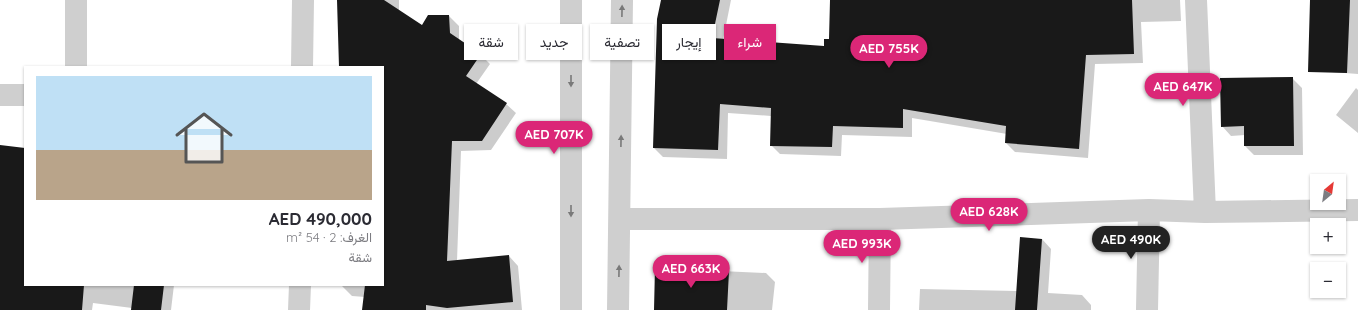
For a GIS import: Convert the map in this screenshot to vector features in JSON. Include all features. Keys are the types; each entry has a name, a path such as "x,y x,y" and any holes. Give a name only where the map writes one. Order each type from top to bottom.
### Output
{"street":[{"path":"76,0 76,66"},
{"path":"302,66 303,0"},
{"path":"571,0 571,310"},
{"path":"618,310 622,0"},
{"path":"1196,0 1205,212"},
{"path":"0,95 24,95"},
{"path":"620,219 880,219 1149,210 1205,212 1358,210"},
{"path":"1148,310 1149,210"},
{"path":"879,310 880,219"},
{"path":"299,310 300,286"}],"building":[{"path":"337,0 384,0 422,25 428,15 449,15 450,33 464,42 464,60 477,60 466,76 507,103 482,141 452,141 447,261 509,255 513,302 447,308 426,305 426,310 362,310 365,286 384,286 384,66 339,66"},
{"path":"661,0 720,0 715,24 662,24 662,60 716,60 716,38 724,39 724,60 776,60 776,43 824,46 824,39 829,39 830,0 1132,0 1134,54 1086,55 1079,149 1005,143 1006,126 903,109 903,128 833,126 832,147 770,146 771,108 720,104 718,150 653,148 657,19"},
{"path":"1310,0 1350,0 1347,73 1308,72"},
{"path":"1293,77 1294,146 1244,146 1244,126 1221,127 1220,78"},
{"path":"0,145 24,148 24,286 84,286 82,310 0,310"},
{"path":"1020,237 1042,239 1037,310 1015,310"},
{"path":"655,267 729,271 727,310 654,310"},
{"path":"134,286 164,286 161,310 131,310"}]}
